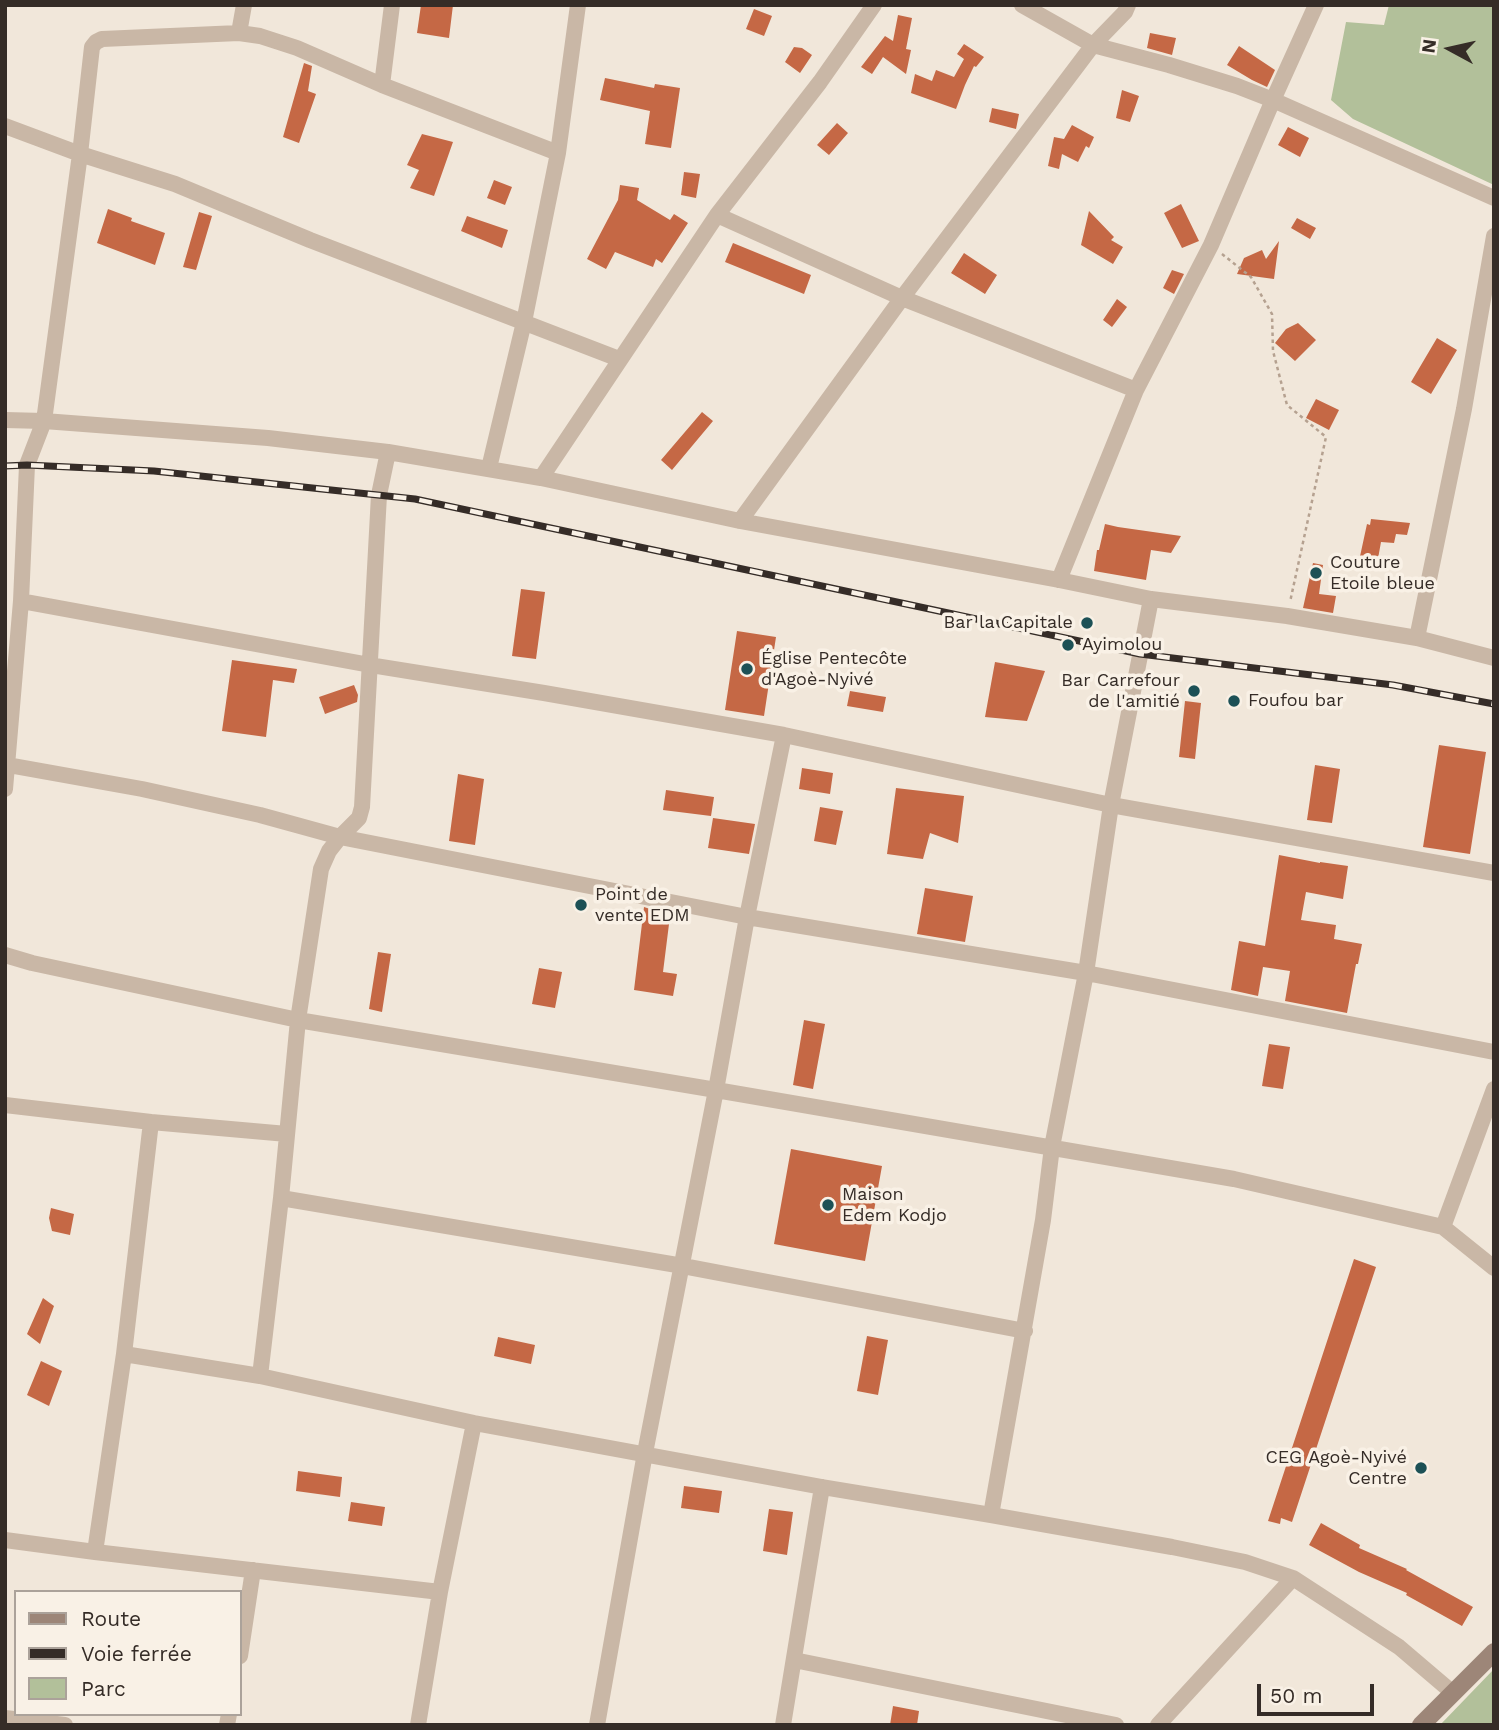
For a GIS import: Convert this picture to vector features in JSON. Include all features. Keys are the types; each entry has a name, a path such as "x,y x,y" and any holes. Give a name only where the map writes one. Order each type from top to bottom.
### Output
{"street":[{"path":"239,33 244,5"},
{"path":"382,85 391,5"},
{"path":"489,468 524,322 558,153 578,5"},
{"path":"541,478 717,215 820,82 874,5"},
{"path":"1022,5 1093,45 1237,86 1494,198"},
{"path":"740,521 902,298 1093,45 1125,12 1128,5"},
{"path":"1059,580 1136,390 1212,246 1316,5"},
{"path":"5,789 21,601 27,465 44,421 92,47 96,42 102,39 239,33 260,36 297,48 382,85 558,153"},
{"path":"5,126 175,184 310,240 619,359"},
{"path":"717,215 902,298 1136,390"},
{"path":"1417,638 1464,409 1494,236"},
{"path":"5,420 268,438 388,452 489,468 740,521 1151,598 1287,616 1417,638 1494,658"},
{"path":"260,1376 298,1020 321,869 329,850 359,818 362,807 379,495 388,452"},
{"path":"991,1514 1025,1331 1052,1147 1086,973 1111,805 1151,598"},
{"path":"21,601 370,665 784,736 1111,805 1494,873"},
{"path":"597,1725 645,1453 784,736"},
{"path":"8,765 169,795 260,815 340,837 747,916 1086,973 1494,1052"},
{"path":"5,955 298,1020 1234,1179 1443,1227 1494,1268"},
{"path":"1443,1227 1494,1089"},
{"path":"5,1105 287,1134"},
{"path":"95,1552 124,1354 151,1122"},
{"path":"281,1198 683,1266 1025,1331"},
{"path":"124,1354 260,1376 474,1423 822,1487 991,1514 1245,1562 1293,1578 1399,1647 1453,1693"},
{"path":"418,1725 440,1592 474,1423"},
{"path":"783,1725 822,1487"},
{"path":"5,1539 440,1592"},
{"path":"242,1643 253,1570"},
{"path":"1158,1725 1293,1578"},
{"path":"1421,1725 1494,1652"},
{"path":"794,1660 1116,1725"},
{"path":"5,1718 65,1725"}],"path":[{"path":"1212,246 1251,277 1272,314 1273,351 1287,405 1326,437 1287,616"}],"green space":[{"path":"1389,5 1494,5 1494,185 1353,119 1331,100 1346,22 1384,25"},
{"path":"1494,1669 1494,1721 1491,1725 1440,1725"}],"building":[{"path":"421,5 453,5 449,38 417,33"},
{"path":"754,9 772,16 764,36 746,29"},
{"path":"898,15 912,18 906,49 911,50 906,74 883,57 872,74 861,67 885,36 893,41"},
{"path":"1150,33 1176,38 1172,55 1147,48"},
{"path":"964,44 984,57 974,66 956,109 911,93 915,74 932,81 936,70 954,77 964,59 957,54"},
{"path":"1239,46 1275,70 1267,87 1227,65"},
{"path":"794,47 802,48 812,55 800,73 785,62"},
{"path":"304,63 312,66 308,91 316,94 299,143 283,137"},
{"path":"605,78 654,88 655,84 680,88 671,148 645,144 650,111 600,100"},
{"path":"1122,90 1139,96 1130,122 1116,118"},
{"path":"992,108 1019,114 1016,129 989,122"},
{"path":"837,123 848,133 829,155 817,145"},
{"path":"1072,125 1094,137 1089,148 1086,146 1078,162 1062,154 1059,169 1048,166 1054,137 1064,139"},
{"path":"1288,127 1309,138 1300,157 1278,145"},
{"path":"422,134 453,142 434,196 410,188 419,170 407,165"},
{"path":"684,172 700,174 696,198 681,195"},
{"path":"494,180 512,187 505,205 487,198"},
{"path":"620,185 639,188 637,200 670,220 674,214 688,223 662,263 656,259 653,267 615,252 606,269 587,259 618,200"},
{"path":"1181,204 1199,241 1182,248 1164,213"},
{"path":"108,209 132,218 131,221 165,233 155,265 97,243"},
{"path":"1089,211 1114,237 1111,240 1123,247 1113,264 1081,245"},
{"path":"199,212 212,216 196,270 183,267"},
{"path":"467,216 508,230 502,248 461,231"},
{"path":"1297,218 1316,228 1310,239 1291,228"},
{"path":"1279,241 1274,279 1237,274 1244,258 1262,250 1266,259"},
{"path":"733,243 811,275 804,294 725,262"},
{"path":"964,253 997,275 985,294 951,273"},
{"path":"1172,270 1184,274 1174,294 1163,288"},
{"path":"1117,299 1127,307 1112,327 1103,320"},
{"path":"1298,323 1316,340 1295,361 1275,343 1286,329"},
{"path":"1437,338 1457,350 1431,394 1411,382"},
{"path":"1316,399 1339,410 1329,430 1306,418"},
{"path":"702,412 713,421 672,470 661,460"},
{"path":"1371,519 1410,523 1407,535 1396,534 1394,543 1381,542 1377,564 1359,561 1367,524 1370,525"},
{"path":"1105,524 1181,536 1171,553 1151,550 1146,580 1094,571"},
{"path":"1313,563 1323,565 1319,594 1336,596 1333,613 1303,608"},
{"path":"521,589 545,592 536,659 512,656"},
{"path":"737,631 776,637 764,716 725,710"},
{"path":"232,660 297,669 294,683 273,680 266,737 222,731"},
{"path":"995,662 1045,671 1027,721 985,717"},
{"path":"354,685 358,695 357,702 325,714 319,697"},
{"path":"850,691 886,697 883,712 847,706"},
{"path":"1185,701 1201,703 1195,759 1179,757"},
{"path":"1439,745 1486,752 1470,854 1423,847"},
{"path":"1315,765 1340,769 1332,823 1307,820"},
{"path":"802,768 833,773 830,794 799,789"},
{"path":"458,774 484,779 475,845 449,841"},
{"path":"896,788 964,796 958,843 930,833 923,859 887,854"},
{"path":"666,790 714,797 711,816 663,810"},
{"path":"820,807 843,811 836,845 814,841"},
{"path":"713,818 755,824 749,854 708,848"},
{"path":"1279,855 1348,866 1343,899 1306,892 1301,920 1336,925 1334,939 1362,944 1347,1013 1285,1001 1290,971 1263,967 1258,996 1231,990 1239,941 1265,946"},
{"path":"925,888 973,896 965,942 917,934"},
{"path":"644,907 650,909 653,923 669,924 663,972 677,974 673,996 634,990"},
{"path":"378,952 391,954 382,1012 369,1009"},
{"path":"539,968 562,972 555,1008 532,1004"},
{"path":"804,1020 825,1024 813,1089 793,1085"},
{"path":"1269,1044 1290,1047 1283,1089 1262,1086"},
{"name":"Maison Edem Kodjo","path":"791,1149 882,1166 865,1261 774,1244"},
{"path":"51,1208 74,1214 70,1235 52,1231 49,1218"},
{"path":"1354,1259 1376,1267 1292,1522 1281,1518 1280,1524 1268,1521"},
{"path":"43,1298 54,1306 40,1344 27,1334"},
{"path":"867,1336 888,1340 878,1395 857,1391"},
{"path":"498,1337 535,1345 531,1364 494,1356"},
{"path":"41,1361 62,1371 49,1406 27,1395"},
{"path":"298,1471 342,1477 340,1497 296,1491"},
{"path":"684,1486 722,1491 719,1513 681,1508"},
{"path":"351,1502 385,1507 382,1526 348,1521"},
{"path":"769,1509 793,1512 787,1555 763,1551"},
{"path":"1321,1523 1360,1545 1359,1548 1407,1569 1473,1607 1462,1626 1406,1595 1407,1593 1359,1572 1309,1545"},
{"path":"893,1706 919,1711 917,1725 890,1725"}],"railway":[{"path":"5,466 154,471 415,499 1140,654 1393,685 1494,704"}],"place":[{"name":"Couture Etoile bleue","path":"1316,573"},
{"name":"Bar la Capitale","path":"1087,623"},
{"name":"Ayimolou","path":"1068,645"},
{"name":"Église Pentecôte d'Agoè-Nyivé","path":"747,669"},
{"name":"Bar Carrefour de l'amitié","path":"1194,691"},
{"name":"Foufou bar","path":"1234,701"},
{"name":"Point de vente EDM","path":"581,905"},
{"name":"Maison Edem Kodjo","path":"828,1205"},
{"name":"CEG Agoè-Nyivé Centre","path":"1421,1468"}]}
